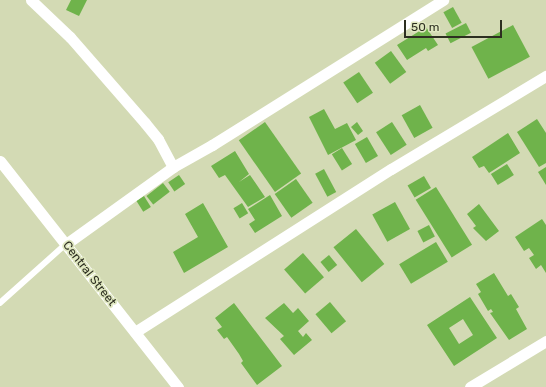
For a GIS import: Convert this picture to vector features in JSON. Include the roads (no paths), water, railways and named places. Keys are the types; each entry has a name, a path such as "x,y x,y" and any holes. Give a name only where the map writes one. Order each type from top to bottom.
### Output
{"street":[{"path":"31,0 70,36 145,123 158,140 173,167"},
{"path":"66,244 173,167 212,145 443,0"},
{"path":"135,332 391,169 546,76"},
{"name":"Central Street","path":"0,161 178,387"},
{"path":"470,387 546,341"}],"lane":[{"path":"0,303 66,244"}]}
